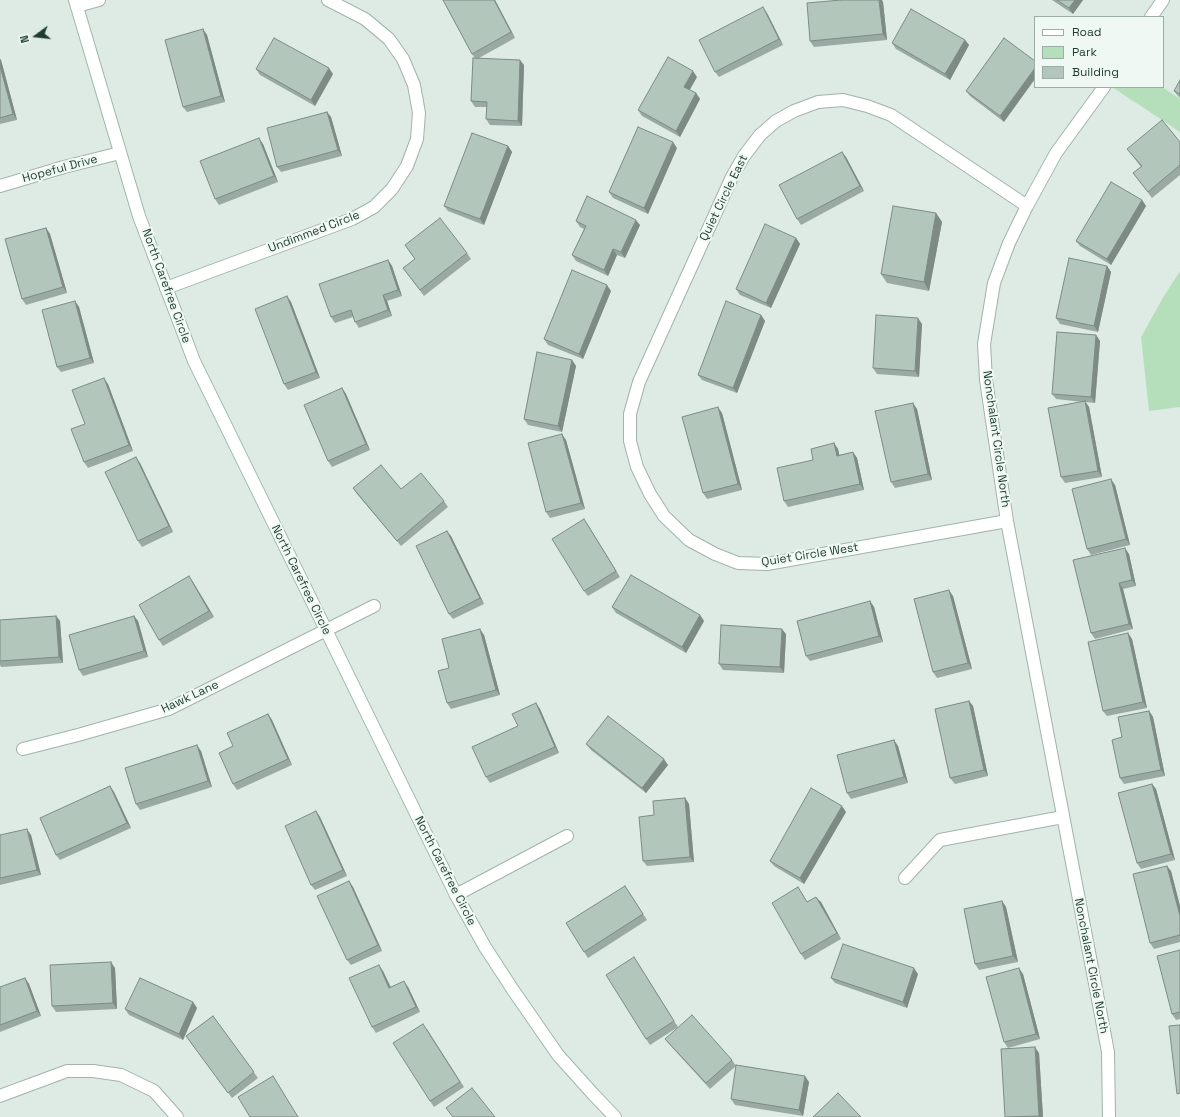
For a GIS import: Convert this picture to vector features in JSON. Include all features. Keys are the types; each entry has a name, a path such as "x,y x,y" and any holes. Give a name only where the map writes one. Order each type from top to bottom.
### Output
{"street":[{"path":"76,3 99,0"},
{"name":"Undimmed Circle","path":"166,288 352,219 374,207 392,189 408,166 417,139 419,113 414,85 403,59 389,39 365,19 328,0"},
{"path":"1152,16 1163,0"},
{"name":"North Carefree Circle","path":"76,3 139,216 194,362 456,895 493,959 558,1055 615,1117"},
{"name":"Nonchalant Circle North","path":"1103,88 1056,154 1008,243 994,283 984,344 986,380 1007,521 1108,1052 1109,1117"},
{"name":"Quiet Circle East","path":"630,414 639,382 732,177 744,156 760,135 776,121 794,111 818,102 843,100 891,114 1027,206"},
{"name":"Hopeful Drive","path":"0,186 64,167 120,153"},
{"name":"Quiet Circle West","path":"630,414 630,441 637,467 650,494 664,516 689,540 715,554 738,563 767,564 1007,521"},
{"name":"Hawk Lane","path":"23,749 169,709 374,606"},
{"path":"904,878 940,840 1063,817"},
{"path":"456,895 568,836"},
{"path":"0,1096 67,1071 93,1071 121,1075 154,1091 177,1117"}],"green space":[{"path":"1114,88 1164,88 1180,99 1180,132"},
{"path":"1180,271 1180,407 1149,411 1141,337"}],"building":[{"path":"443,0 494,0 511,32 472,54"},
{"path":"841,0 879,0 883,34 810,41 807,3"},
{"path":"1057,0 1075,0 1069,8"},
{"path":"763,7 779,39 715,72 699,40"},
{"path":"911,9 965,40 945,74 892,43"},
{"path":"203,29 221,96 183,107 165,40"},
{"path":"274,38 329,68 311,100 256,69"},
{"path":"1004,38 1034,60 1034,69 1000,116 966,91"},
{"path":"668,57 693,71 684,87 696,93 676,131 638,110"},
{"path":"473,58 520,60 518,121 486,119 487,102 471,101"},
{"path":"0,66 13,114 0,118"},
{"path":"1180,80 1180,94 1174,91"},
{"path":"327,112 338,150 277,167 267,128"},
{"path":"1162,120 1180,142 1180,165 1148,192 1133,173 1142,166 1127,149"},
{"path":"638,127 673,142 644,208 609,192"},
{"path":"472,133 508,146 480,219 444,206"},
{"path":"259,138 274,176 215,199 200,161"},
{"path":"842,152 860,186 797,219 779,185"},
{"path":"1111,182 1142,200 1107,259 1076,241"},
{"path":"587,196 636,220 621,252 613,249 604,270 572,255 586,226 576,221"},
{"path":"893,206 936,213 924,282 881,274"},
{"path":"440,218 467,253 420,290 403,268 415,259 405,245"},
{"path":"765,224 796,238 766,303 736,289"},
{"path":"46,228 63,287 22,299 5,239"},
{"path":"1069,258 1107,266 1094,326 1056,318"},
{"path":"388,260 398,290 383,295 388,310 355,322 351,310 331,317 319,284"},
{"path":"572,270 607,285 579,354 544,339"},
{"path":"287,296 316,372 284,384 255,309"},
{"path":"75,301 90,358 57,367 42,310"},
{"path":"726,301 761,315 733,388 698,375"},
{"path":"876,315 918,318 915,371 873,368"},
{"path":"1057,332 1096,335 1091,397 1052,394"},
{"path":"537,352 572,360 558,426 524,419"},
{"path":"104,378 129,445 84,462 71,429 85,424 72,390"},
{"path":"342,388 366,444 328,461 304,405"},
{"path":"1085,401 1098,471 1061,477 1048,408"},
{"path":"913,403 928,474 891,482 875,411"},
{"path":"718,407 738,484 703,493 682,417"},
{"path":"562,434 581,503 546,512 528,443"},
{"path":"834,443 837,456 853,452 860,484 784,501 777,468 813,460 811,449"},
{"path":"136,457 169,526 138,541 105,472"},
{"path":"381,465 401,489 421,473 444,501 397,541 353,488"},
{"path":"1111,479 1126,539 1087,549 1072,489"},
{"path":"584,519 616,571 584,591 552,539"},
{"path":"447,531 480,598 449,614 416,546"},
{"path":"1125,548 1132,580 1119,583 1129,624 1091,633 1073,560"},
{"path":"631,575 700,615 682,647 612,607"},
{"path":"189,576 209,611 159,640 139,605"},
{"path":"949,590 968,663 933,672 914,599"},
{"path":"870,601 879,636 806,656 797,621"},
{"path":"56,616 59,657 0,661 0,620"},
{"path":"134,616 144,651 79,670 69,635"},
{"path":"721,625 782,629 780,667 719,664"},
{"path":"480,629 496,690 447,703 438,671 449,668 442,639"},
{"path":"1128,633 1143,702 1103,711 1088,642"},
{"path":"969,701 984,770 950,778 935,709"},
{"path":"536,703 555,747 486,777 472,747 518,726 512,714"},
{"path":"1149,711 1161,770 1120,778 1112,740 1122,737 1118,717"},
{"path":"268,714 288,759 233,784 219,753 233,746 227,733"},
{"path":"608,716 664,759 642,788 586,744"},
{"path":"894,740 904,777 847,793 837,755"},
{"path":"197,745 208,781 136,804 125,768"},
{"path":"1152,784 1171,854 1137,863 1118,793"},
{"path":"110,786 127,823 56,855 40,818"},
{"path":"811,788 842,806 800,878 770,861"},
{"path":"685,798 690,857 643,861 639,817 654,815 653,801"},
{"path":"316,811 343,870 311,885 285,826"},
{"path":"27,829 37,870 0,878 0,835"},
{"path":"1167,866 1180,916 1180,935 1150,943 1133,874"},
{"path":"349,881 378,945 347,960 317,896"},
{"path":"625,886 643,914 584,952 566,923"},
{"path":"798,887 807,902 816,897 837,933 801,954 772,903"},
{"path":"1002,901 1013,956 975,964 964,909"},
{"path":"843,944 914,968 903,1002 831,978"},
{"path":"1180,950 1180,1012 1172,1014 1157,956"},
{"path":"634,957 674,1021 646,1039 606,975"},
{"path":"111,962 113,1003 52,1006 50,965"},
{"path":"379,965 389,988 404,981 416,1007 372,1027 349,978"},
{"path":"1019,968 1036,1034 1004,1042 986,977"},
{"path":"25,978 37,1011 0,1025 0,987"},
{"path":"140,978 193,1002 179,1034 125,1009"},
{"path":"692,1015 732,1060 706,1083 665,1039"},
{"path":"213,1016 254,1072 228,1093 186,1036"},
{"path":"423,1024 460,1082 430,1101 393,1043"},
{"path":"1180,1025 1180,1093 1177,1094 1169,1026"},
{"path":"1035,1047 1039,1116 1005,1117 1001,1049"},
{"path":"736,1065 805,1076 799,1110 731,1099"},
{"path":"273,1076 298,1117 250,1117 238,1097"},
{"path":"472,1088 495,1117 453,1117 446,1108"},
{"path":"838,1093 861,1117 813,1117"}]}
